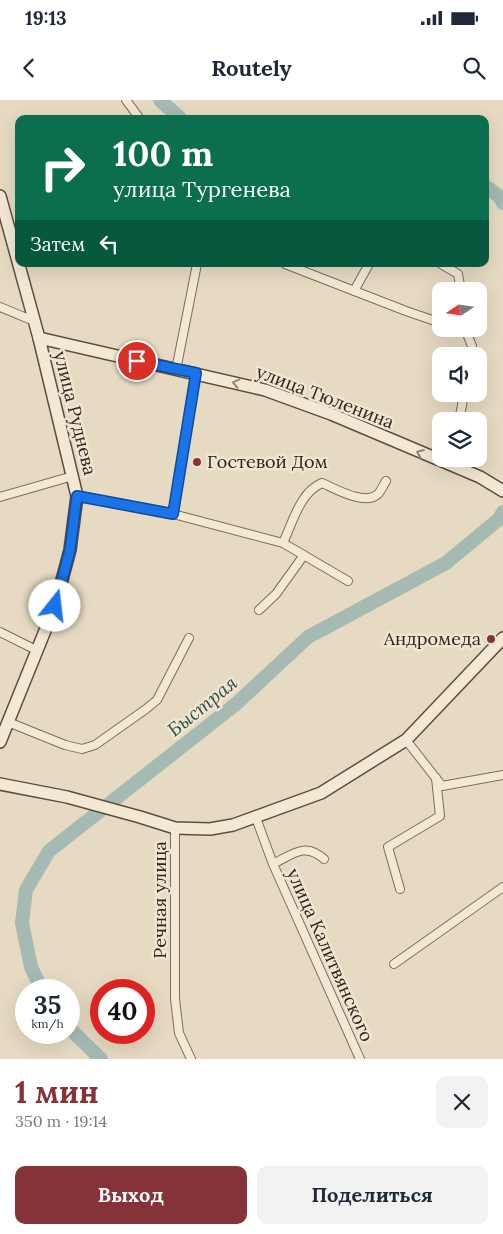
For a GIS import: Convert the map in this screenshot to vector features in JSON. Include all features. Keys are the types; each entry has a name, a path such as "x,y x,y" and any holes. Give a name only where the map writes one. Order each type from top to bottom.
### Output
{"street":[{"path":"126,100 137,115"},
{"name":"улица Руднева","path":"0,196 15,251"},
{"name":"улица Руднева","path":"0,742 55,606 70,550 77,496 39,338 19,267"},
{"path":"176,370 196,267"},
{"path":"293,267 432,319"},
{"path":"354,291 367,267"},
{"path":"446,267 458,274 459,282"},
{"path":"0,307 34,321"},
{"name":"улица Тюленина","path":"39,338 265,390 432,454"},
{"path":"173,514 196,373"},
{"name":"улица Тюленина","path":"461,467 500,489"},
{"path":"0,497 73,476"},
{"path":"283,543 304,496 315,486 322,483 353,496 366,499 378,494 386,480"},
{"path":"77,496 173,514 283,543 348,581"},
{"path":"259,610 276,594 304,555"},
{"path":"0,632 38,651"},
{"path":"8,722 65,745 82,749 95,745 157,700 189,638"},
{"path":"0,784 67,797 140,816 175,828 210,830 233,825 321,793 406,740 503,638"},
{"path":"406,740 442,786 503,775"},
{"path":"400,889 388,847 440,816 436,778"},
{"name":"улица Калитвянского","path":"256,818 273,864 360,1059"},
{"name":"Речная улица","path":"175,828 175,999 179,1033 191,1059"},
{"name":"улица Калитвянского","path":"273,864 302,850 315,852 324,859"},
{"path":"394,964 503,887"}],"waterway":[{"name":"Быстрая","path":"160,100 177,115"},
{"name":"Быстрая","path":"489,189 499,196 503,203"},
{"name":"Быстрая","path":"37,979 31,967 22,923 26,890 49,851 236,704 308,637 446,563 499,519 503,512"},
{"name":"Быстрая","path":"80,1039 101,1059"}],"place":[{"name":"Гостевой Дом","path":"197,462"},
{"name":"Андромеда","path":"491,639"}],"route":[{"path":"55,606 70,550 77,508 77,496 173,514 196,373 137,361"}]}
